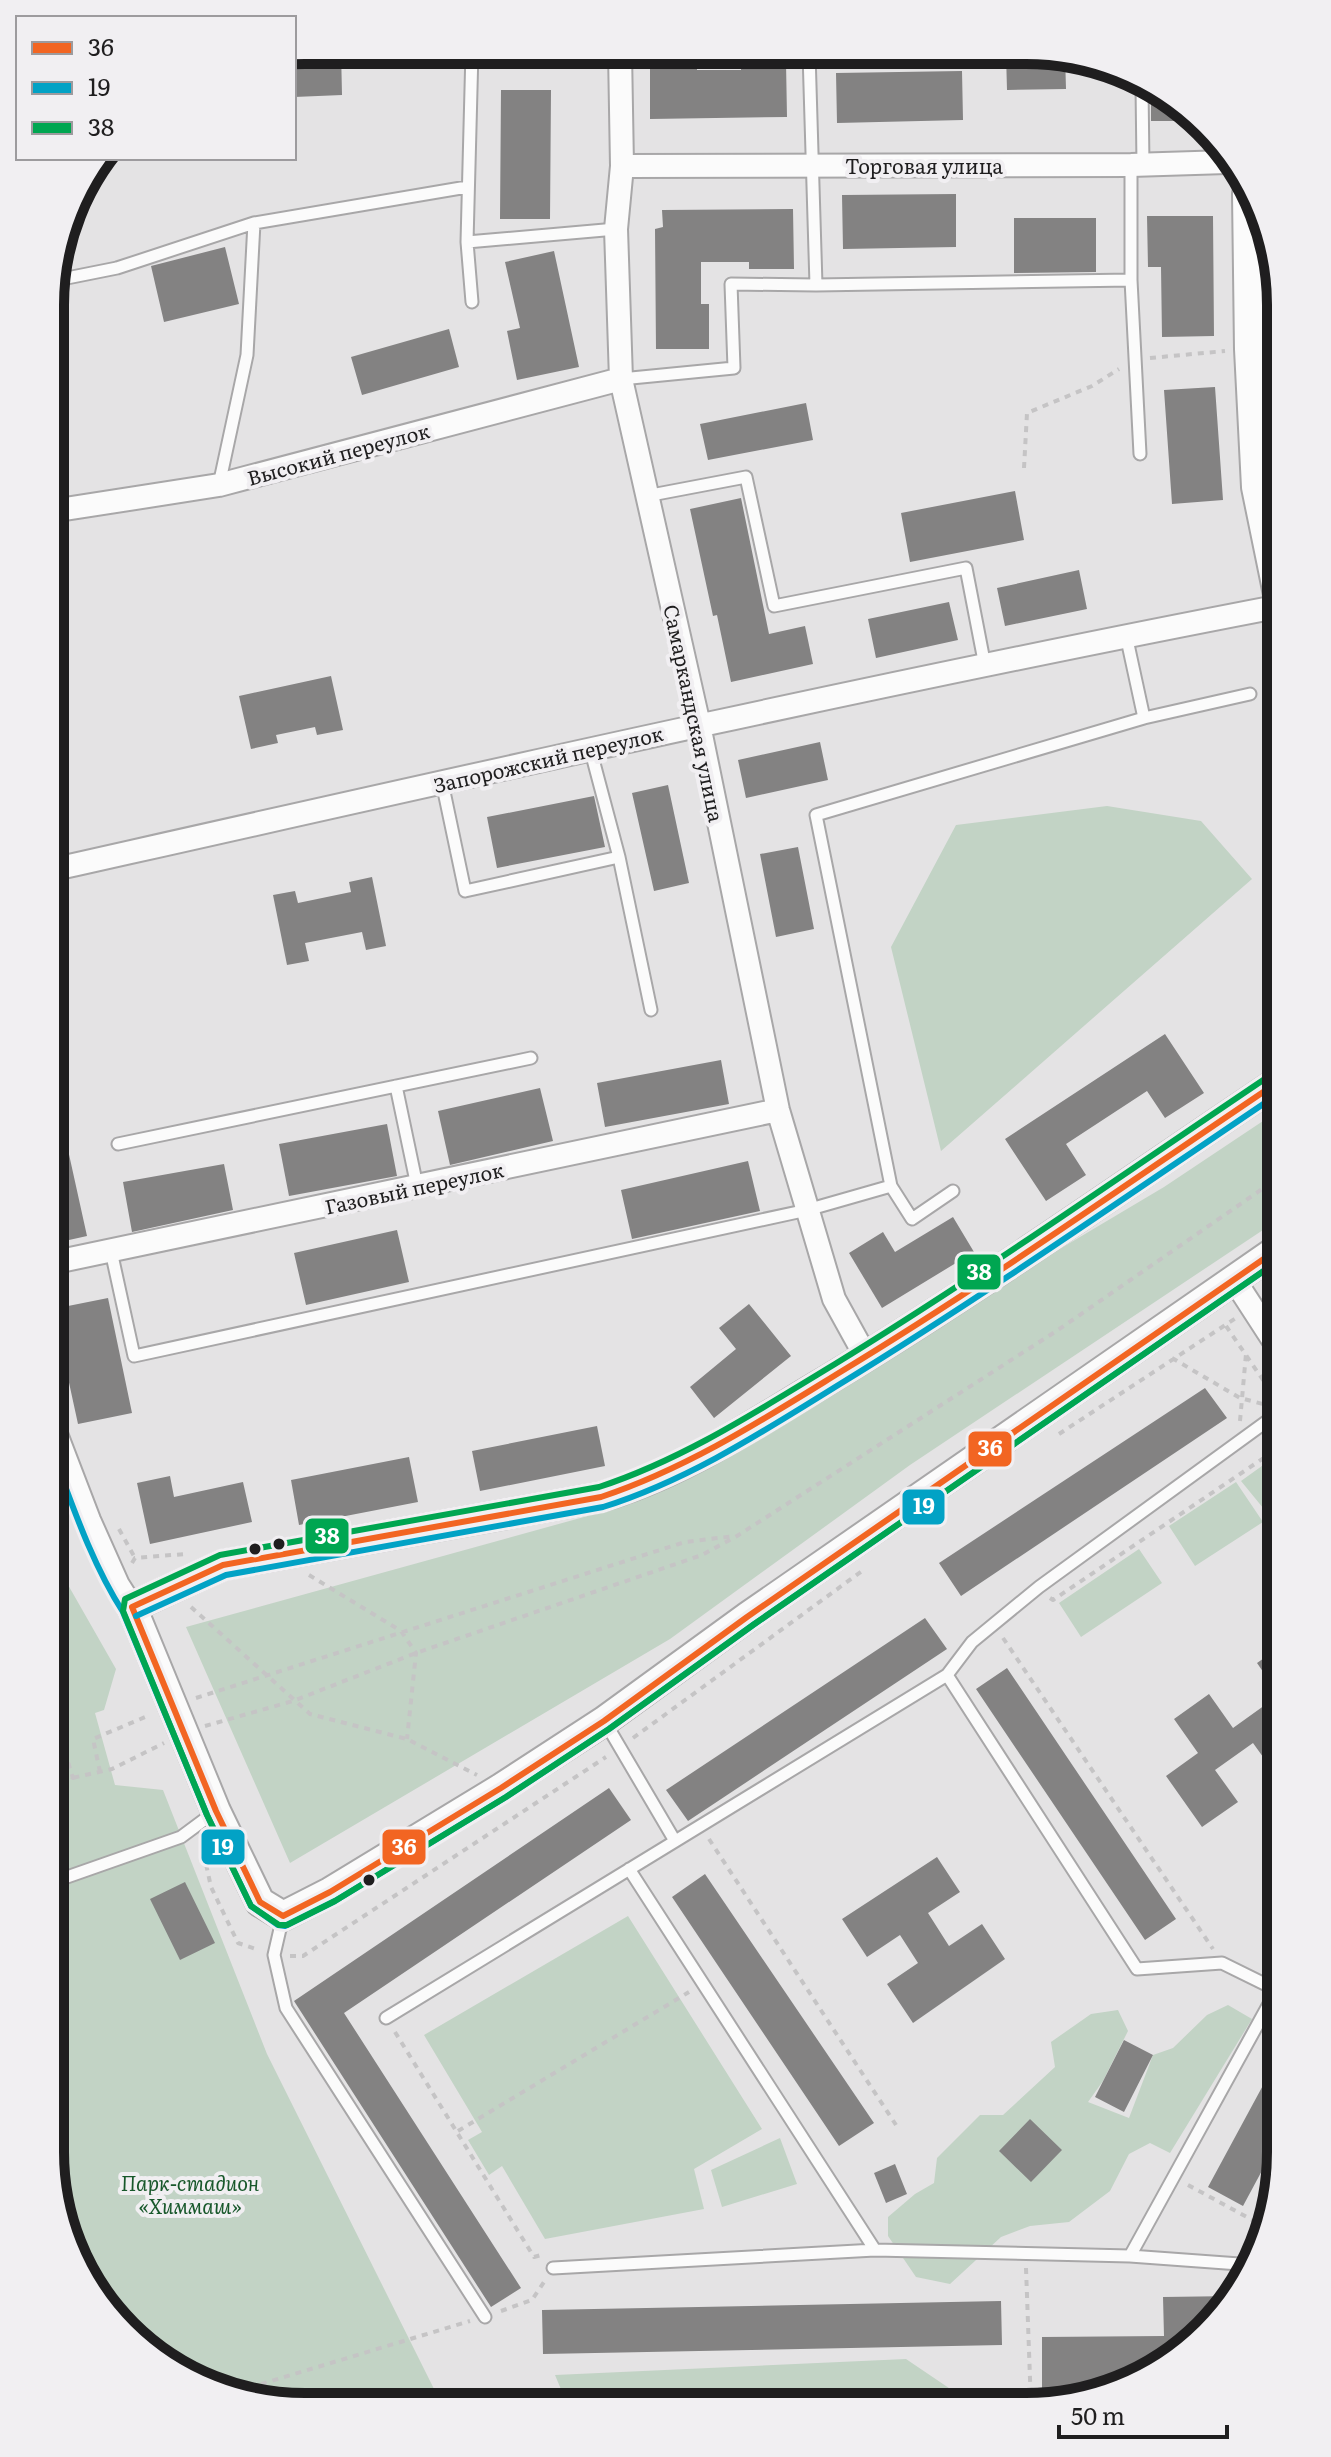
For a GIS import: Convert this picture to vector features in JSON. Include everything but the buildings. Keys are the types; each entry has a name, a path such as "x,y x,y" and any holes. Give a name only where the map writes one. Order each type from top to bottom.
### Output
{"main road":[{"path":"1248,213 1250,349 1257,487 1267,536"}],"street":[{"name":"Самаркандская улица","path":"620,64 622,166 616,229 621,379 699,725 778,1110 834,1299 866,1357"},
{"name":"Торговая улица","path":"622,166 1219,162"},
{"name":"Высокий переулок","path":"64,509 219,485 621,379"},
{"name":"Запорожский переулок","path":"64,867 590,748 1267,608"},
{"path":"125,1596 223,1565 601,1497 638,1487 699,1457 866,1357 1267,1075"},
{"name":"Газовый переулок","path":"64,1260 778,1110"},
{"path":"64,1458 185,1732 207,1818 260,1902 283,1916 330,1892 604,1721 747,1617 1266,1256"},
{"path":"1233,1278 1266,1328"}],"lane":[{"path":"472,64 467,242 472,302"},
{"path":"809,64 816,285"},
{"path":"1140,454 1131,280 1142,94"},
{"path":"66,278 117,268 254,223 467,187"},
{"path":"219,485 247,355 254,223"},
{"path":"467,242 616,229"},
{"path":"621,379 734,368 731,284 1131,280"},
{"path":"1250,349 1267,347"},
{"path":"646,496 746,477 774,606 966,568 985,666"},
{"path":"1126,635 1144,718"},
{"path":"953,1191 912,1219 891,1186 816,815 1144,718 1250,694"},
{"path":"590,748 619,857 651,1010"},
{"path":"442,782 465,891 619,857"},
{"path":"118,1144 531,1058"},
{"path":"396,1086 417,1186"},
{"path":"111,1251 134,1356 807,1210 891,1186"},
{"path":"386,2018 947,1675 972,1642 1039,1587 1266,1420"},
{"path":"947,1675 1137,1969 1222,1963 1266,1982"},
{"path":"604,1721 675,1841"},
{"path":"64,1878 181,1837 207,1818"},
{"path":"629,1869 875,2250"},
{"path":"283,1916 274,1955 286,2008 485,2317"},
{"path":"1130,2256 1266,2010"},
{"path":"553,2268 875,2250 1130,2256 1239,2264"}],"path":[{"path":"1024,468 1027,413 1092,386 1134,360 1250,349"},
{"path":"64,1780 112,1769 185,1732 293,1701 416,1653 702,1555 737,1536 1058,1330 1267,1186"},
{"path":"1052,1439 1172,1358 1226,1326 1266,1295"},
{"path":"1226,1326 1266,1386"},
{"path":"1245,1437 1239,1430 1246,1354"},
{"path":"1172,1358 1240,1398"},
{"path":"1039,1587 1053,1600 1266,1456"},
{"path":"64,1521 67,1525"},
{"path":"100,1772 93,1739 174,1705 685,1542 737,1536"},
{"path":"125,1596 135,1558 164,1558 194,1552"},
{"path":"287,1553 303,1572 401,1631 416,1653 407,1739"},
{"path":"207,1818 211,1887 238,1943 274,1955 303,1956 620,1748 862,1570"},
{"path":"191,1607 310,1714 407,1739 501,1788"},
{"path":"995,1625 1222,1963"},
{"path":"64,1751 73,1778"},
{"path":"64,1773 73,1778"},
{"path":"700,1826 896,2125"},
{"path":"458,2131 703,1984"},
{"path":"252,2387 532,2300 553,2268 551,2253 534,2257 386,2018"},
{"path":"1174,2177 1257,2222"},
{"path":"1025,2253 1030,2393"}],"green space":[{"path":"1107,806 1201,821 1252,879 941,1151 891,947 956,825"},
{"path":"1267,1119 1267,1228 910,1465 670,1639 290,1863 186,1627 631,1504 1164,1187"},
{"path":"1266,1463 1266,1512 1241,1481"},
{"path":"1236,1482 1263,1522 1195,1566 1169,1526"},
{"path":"1139,1549 1162,1583 1081,1637 1059,1603"},
{"name":"Парк-стадион «Химмаш»","path":"64,1578 116,1669 104,1710 95,1713 115,1785 163,1790 267,2054 436,2393 273,2391 213,2375 184,2361 134,2323 96,2273 82,2244 69,2199 64,2152"},
{"path":"628,1916 762,2129 694,2169 704,2209 545,2239 502,2166 489,2175 468,2140 482,2132 424,2035"},
{"path":"1228,2005 1252,2019 1170,2153 1150,2143 1129,2154 1110,2191 1069,2222 1030,2226 1001,2237 950,2284 916,2277 888,2236 888,2217 915,2194 934,2183 937,2158 980,2115 1003,2115 1055,2067 1051,2042 1091,2014 1118,2010 1128,2031 1103,2081 1088,2102 1129,2118 1153,2055 1173,2048 1207,2015"},
{"path":"780,2138 797,2184 722,2207 711,2170"},
{"path":"906,2359 956,2393 563,2393 555,2375"}],"transit line":[{"name":"38","path":"1266,1269 753,1625 609,1729 506,1797 335,1901 287,1925 279,1925 251,1906 207,1815 123,1611 125,1599 220,1555 599,1487 661,1462 749,1416 891,1329 1267,1078"},
{"name":"36","path":"1266,1257 747,1617 604,1721 501,1788 330,1892 283,1916 260,1902 216,1811 132,1607 223,1565 601,1497 664,1472 754,1424 898,1336 1267,1090"},
{"name":"19","path":"136,1616 226,1575 603,1507 666,1483 754,1436 896,1349 1267,1102"},
{"name":"19","path":"64,1482 92,1553 123,1612 207,1815 251,1906 278,1925 285,1926 335,1901 506,1797 609,1729 753,1625 1266,1269"}]}
